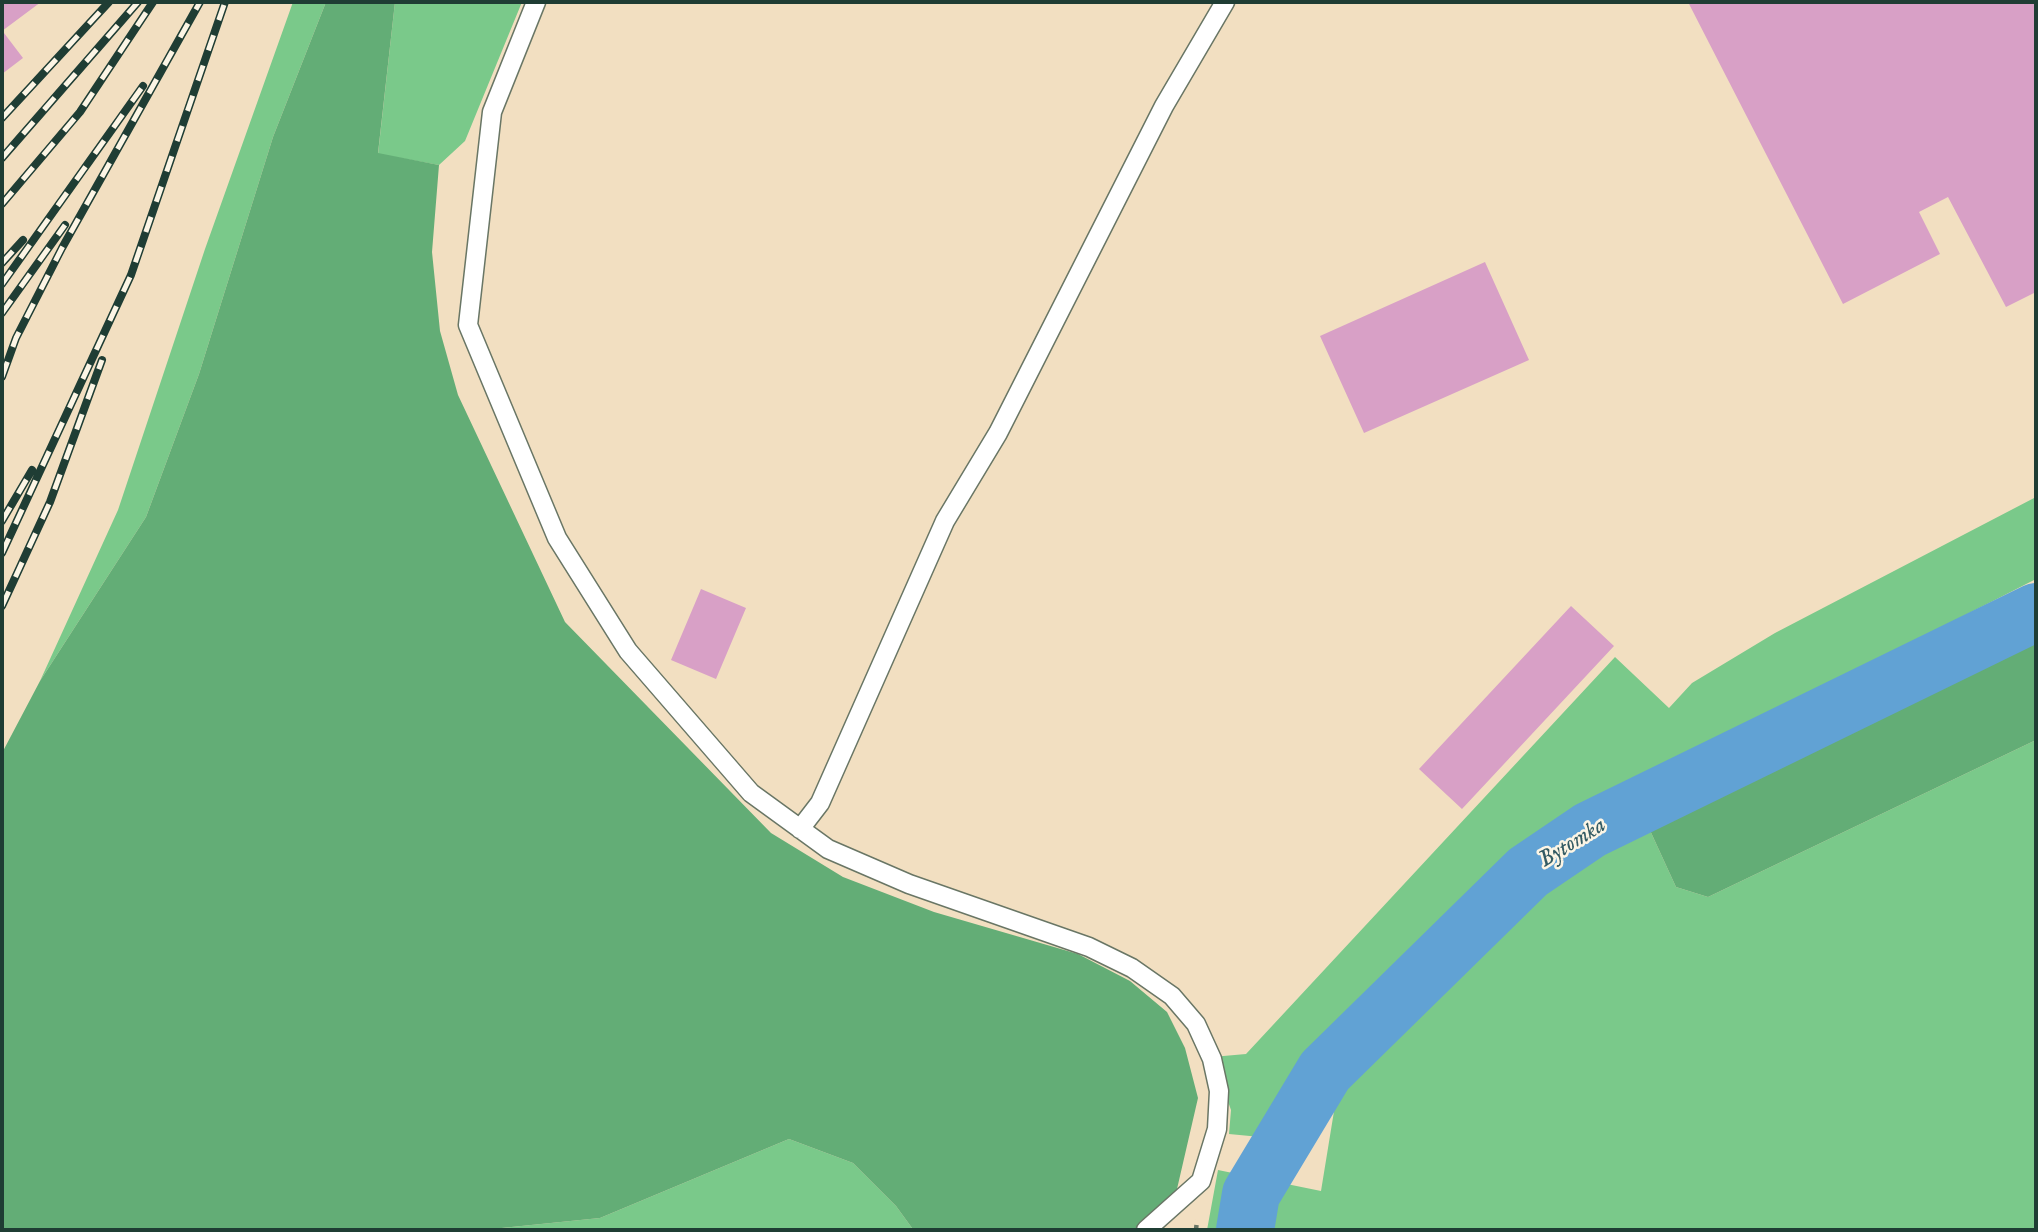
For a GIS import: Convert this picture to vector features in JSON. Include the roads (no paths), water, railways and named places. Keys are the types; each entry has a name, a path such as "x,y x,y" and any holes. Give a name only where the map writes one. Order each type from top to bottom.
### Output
{"lane":[{"path":"536,2 492,112 468,325 557,538 628,651 751,793 828,849 909,884 1089,947 1132,968 1172,996 1196,1024 1212,1059 1219,1091 1217,1129 1201,1181 1146,1230"},
{"path":"800,829 820,803 946,521 998,433 1164,106 1224,2"}],"waterway":[{"name":"Bytomka","path":"1245,1230 1251,1194 1325,1071 1528,872 1590,830 2036,612"}],"railway":[{"path":"2,118 109,2"},
{"path":"2,158 138,2"},
{"path":"2,204 80,112 153,2"},
{"path":"2,377 16,338 62,248 200,2"},
{"path":"2,553 131,275 225,2"},
{"path":"2,284 143,86"},
{"path":"2,313 65,225"},
{"path":"2,263 23,240"},
{"path":"2,606 50,502 102,360"},
{"path":"2,521 32,470"}]}
